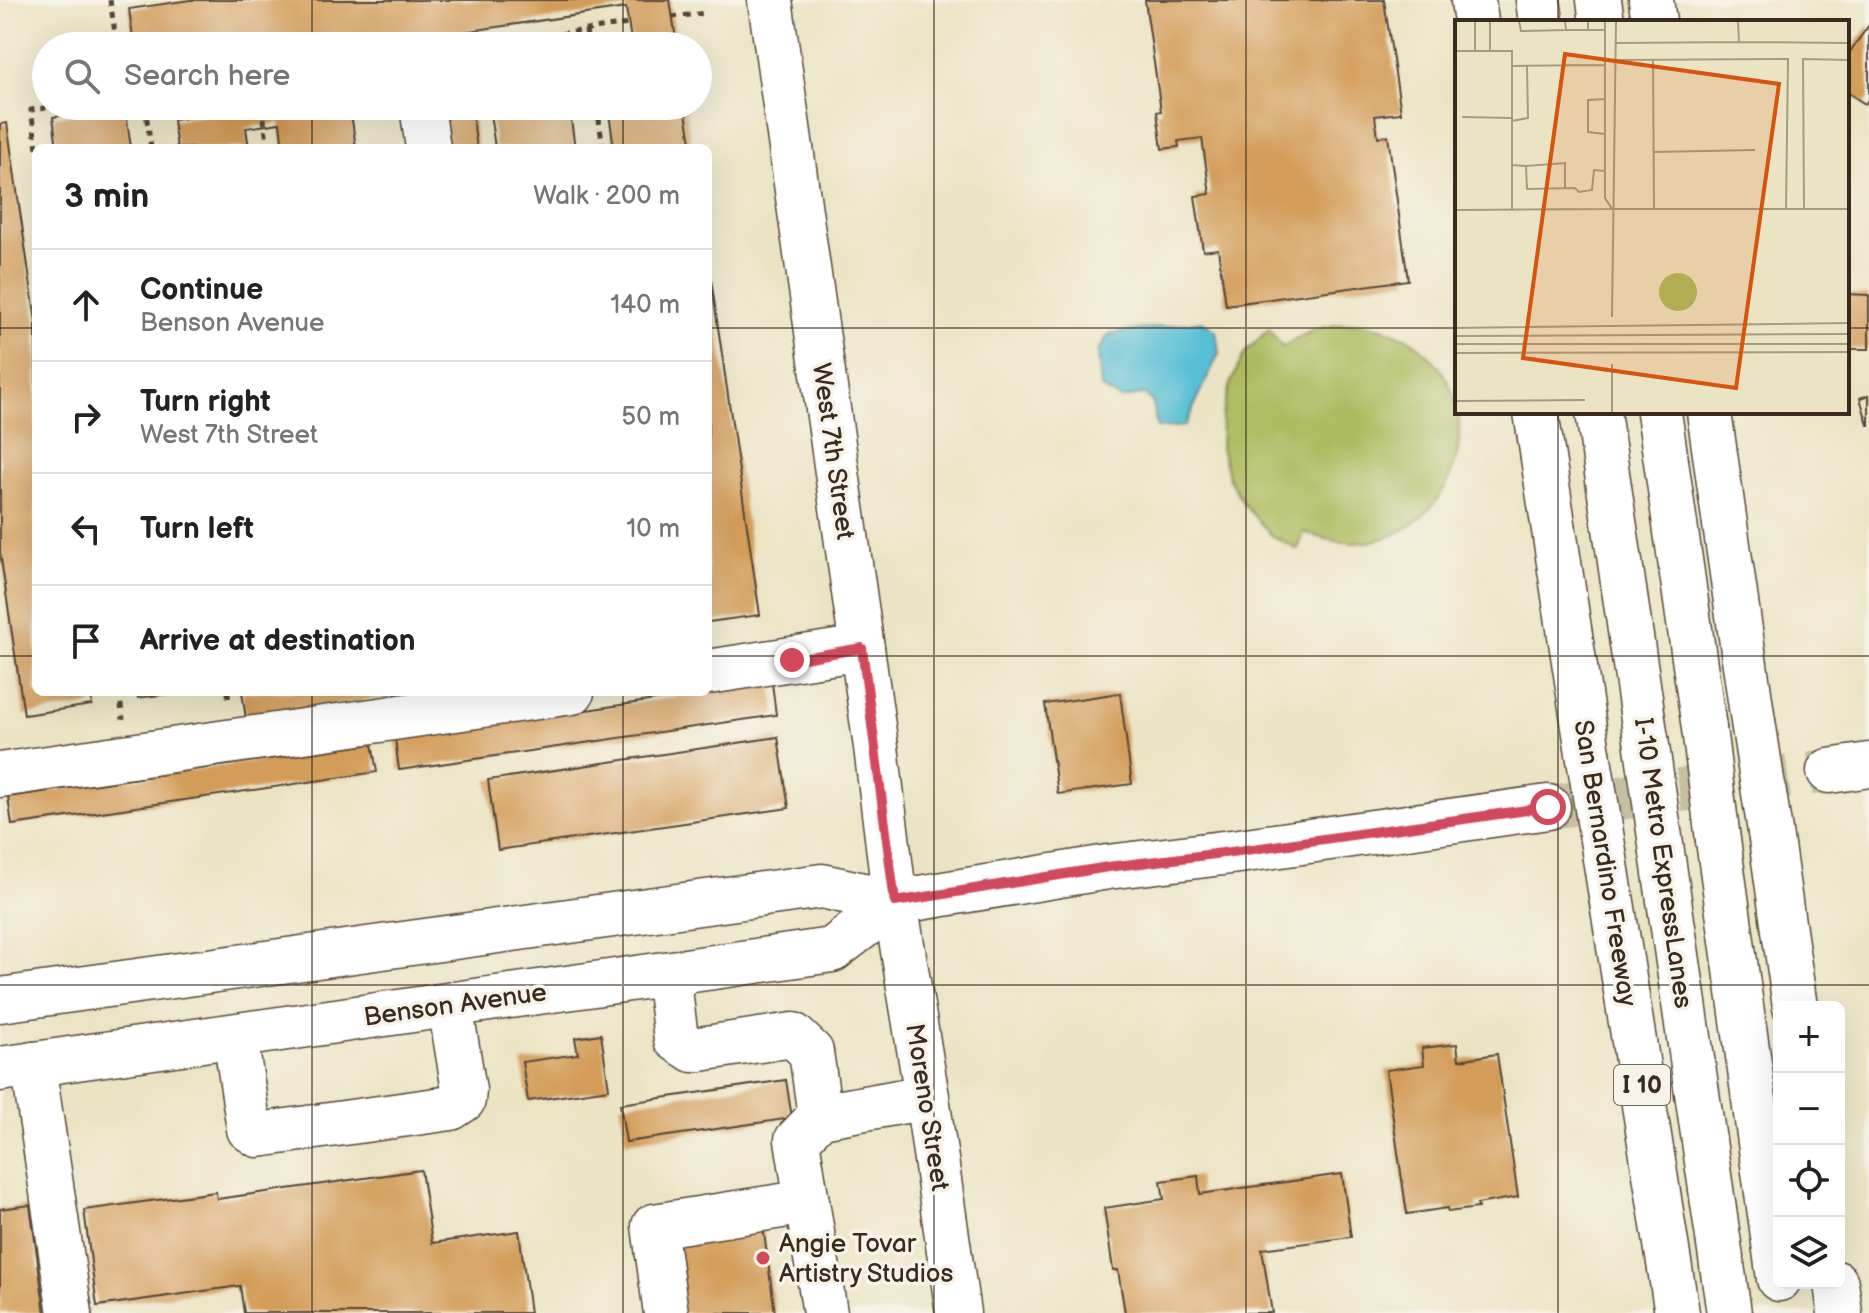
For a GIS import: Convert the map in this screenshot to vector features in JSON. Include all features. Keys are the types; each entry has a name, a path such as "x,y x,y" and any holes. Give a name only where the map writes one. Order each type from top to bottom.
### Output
{"main road":[{"name":"West 7th Street","path":"770,0 895,902"},
{"path":"1473,0 1476,20"},
{"path":"1538,0 1541,20"},
{"path":"1599,0 1602,20"},
{"path":"1651,0 1654,20"},
{"path":"424,120 427,144"},
{"name":"San Bernardino Freeway","path":"1536,414 1677,1313"},
{"name":"I-10 Metro ExpressLanes","path":"1598,414 1729,1313"},
{"path":"1659,414 1773,1238"},
{"path":"1709,414 1794,1001"},
{"path":"712,671 862,648"},
{"path":"0,775 515,696"},
{"name":"Benson Avenue","path":"0,1000 822,886 895,902 1121,865 1548,807"},
{"name":"Benson Avenue","path":"17,1067 832,950 895,902"},
{"name":"Moreno Street","path":"895,902 958,1313"},
{"path":"668,974 676,1039 693,1050 793,1035 811,1052 820,1116"},
{"path":"235,1036 249,1129 258,1135 451,1108 463,1100 464,1090 450,1005"},
{"path":"17,1067 70,1313"},
{"path":"825,1313 797,1140 820,1116 927,1097"},
{"path":"666,1313 654,1226 807,1202"},
{"path":"1780,1289 1784,1313"},
{"path":"1837,1289 1840,1313"}],"path":[{"path":"110,0 115,32"},
{"path":"672,17 706,13"},
{"path":"572,32 628,24"},
{"path":"33,120 36,144"},
{"path":"147,120 150,144"},
{"path":"264,120 267,144"},
{"path":"599,120 602,144"}],"green space":[{"path":"1358,323 1385,329 1410,340 1437,365 1453,394 1459,427 1456,460 1443,490 1422,516 1394,535 1351,543 1304,532 1298,550 1271,535 1245,506 1229,479 1221,448 1222,416 1230,384 1245,352 1269,329 1282,347 1301,336 1335,325"}],"water":[{"path":"1202,321 1216,331 1219,353 1185,426 1157,428 1153,403 1145,394 1121,399 1101,388 1098,352 1109,334"}],"building":[{"path":"190,0 670,0 675,32 630,32 626,8 462,32 132,32 129,9"},
{"path":"1145,0 1384,0 1401,113 1375,116 1378,137 1388,136 1408,280 1226,305 1218,249 1203,251 1195,196 1210,194 1202,138 1178,141 1179,147 1162,149 1157,112 1161,111"},
{"path":"1869,25 1869,98 1865,104 1849,93 1849,53"},
{"path":"53,120 127,120 130,144 56,144"},
{"path":"173,120 352,120 355,144 283,144 280,123 246,128 248,144 176,144"},
{"path":"443,120 473,120 476,144 446,144"},
{"path":"491,120 571,120 574,144 494,144"},
{"path":"610,120 687,120 691,144 613,144"},
{"path":"7,123 32,294 32,696 91,696 92,705 24,715 0,552 0,124"},
{"path":"712,286 760,615 712,621"},
{"path":"1849,294 1869,295 1869,349 1849,349"},
{"path":"1869,395 1869,425 1868,425 1860,398"},
{"path":"772,683 776,715 399,770 395,738 683,696 712,696 712,692"},
{"path":"1120,693 1132,784 1058,794 1045,704"},
{"path":"243,696 394,696 246,719"},
{"path":"778,737 789,808 498,850 488,780"},
{"path":"372,744 377,772 12,825 8,797"},
{"path":"601,1034 609,1089 528,1101 522,1062 578,1054 575,1038"},
{"path":"1457,1044 1459,1060 1497,1054 1518,1197 1477,1204 1478,1208 1448,1212 1447,1208 1407,1214 1386,1070 1424,1065 1422,1048"},
{"path":"786,1080 792,1118 626,1142 620,1104"},
{"path":"421,1170 432,1243 519,1231 530,1313 244,1313 240,1286 97,1306 84,1210 216,1192 217,1199"},
{"path":"1342,1174 1351,1237 1262,1249 1272,1313 1125,1313 1118,1270 1113,1270 1104,1208 1164,1199 1161,1181 1198,1176 1200,1194"},
{"path":"30,1205 45,1313 0,1313 0,1209"},
{"path":"763,1226 775,1313 680,1313 670,1239"}],"tunnel":[{"path":"1548,807 1829,771"}],"place":[{"name":"Angie Tovar Artistry Studios","path":"763,1258"}],"route":[{"path":"792,660 862,648 895,902 1108,867 1548,807"}]}
